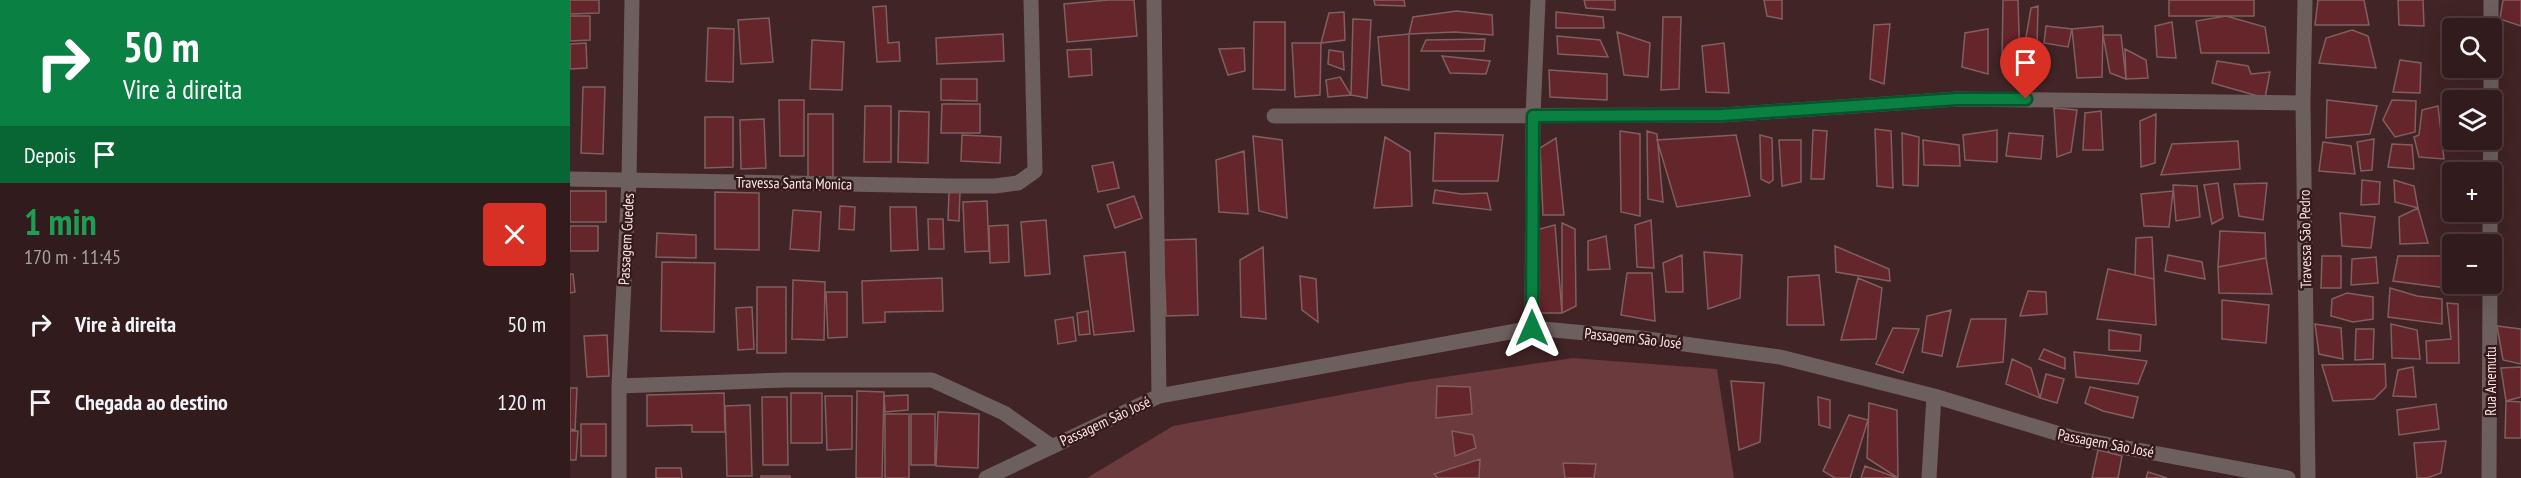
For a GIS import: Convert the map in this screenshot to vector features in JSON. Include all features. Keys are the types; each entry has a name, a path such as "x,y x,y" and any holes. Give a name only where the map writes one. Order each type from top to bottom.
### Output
{"street":[{"name":"Passagem Guedes","path":"619,478 620,386 629,180 632,0"},
{"name":"Travessa Santa Monica","path":"570,179 963,186 1018,183 1035,171 1031,0"},
{"path":"1154,0 1159,396"},
{"path":"1532,328 1533,116 1538,0"},
{"name":"Travessa São Pedro","path":"2305,0 2303,102 2308,478"},
{"path":"2491,0 2491,18"},
{"path":"1274,116 1722,115 1957,99 2303,102"},
{"name":"Rua Anemutu","path":"2489,478 2490,294"},
{"name":"Passagem São José","path":"987,478 1159,396 1532,328 1640,338 1780,357 1934,396 2073,438 2288,478"},
{"path":"620,386 785,380 932,380 1004,414 1051,446"},
{"path":"1929,478 1934,396"}],"shaded area":[{"path":"1573,358 1717,369 1734,478 1087,478 1173,426 1410,382"}],"building":[{"path":"570,0 599,0 599,13 570,14"},
{"path":"1134,0 1137,36 1067,42 1064,4"},
{"path":"1374,0 1404,0 1405,6 1375,5"},
{"path":"1584,0 1615,0 1615,10 1586,8"},
{"path":"1764,0 1782,0 1782,19 1767,16"},
{"path":"2003,0 2018,0 2020,64 2002,61"},
{"path":"2169,0 2254,0 2254,16 2169,16"},
{"path":"2318,0 2364,0 2369,25 2315,25"},
{"path":"2398,0 2423,0 2424,26 2399,25"},
{"path":"2503,0 2521,0 2521,26 2500,18"},
{"path":"886,6 888,43 899,42 900,61 877,62 873,7"},
{"path":"2038,6 2037,48 2024,49 2031,8"},
{"path":"1457,11 1492,15 1493,35 1455,32 1409,34 1413,17"},
{"path":"1344,12 1345,40 1321,43 1329,13"},
{"path":"1556,12 1603,17 1604,28 1556,28"},
{"path":"570,16 590,16 590,40 570,41"},
{"path":"2226,16 2265,27 2269,53 2201,53 2196,21"},
{"path":"1663,17 1681,17 1679,89 1661,90"},
{"path":"769,18 773,62 741,64 738,20"},
{"path":"1353,19 1371,20 1367,98 1351,95"},
{"path":"1254,22 1285,22 1285,90 1253,89"},
{"path":"2172,22 2176,58 2157,57 2155,26"},
{"path":"1890,24 1884,84 1870,79 1874,25"},
{"path":"2046,26 2072,29 2068,47 2044,43"},
{"path":"2103,26 2102,77 2077,78 2072,29"},
{"path":"708,28 734,29 733,82 706,81"},
{"path":"1988,29 1988,74 1962,67 1965,33"},
{"path":"2352,30 2368,36 2376,68 2319,63 2326,38"},
{"path":"1617,32 1650,43 1648,77 1624,75"},
{"path":"1003,34 1004,61 937,64 936,38"},
{"path":"1409,34 1409,90 1382,85 1378,37"},
{"path":"2103,35 2121,35 2126,79 2110,73"},
{"path":"1557,36 1600,40 1608,57 1558,54"},
{"path":"1485,39 1484,51 1421,51 1426,40"},
{"path":"812,40 844,42 842,90 810,89"},
{"path":"586,43 587,68 570,69 570,44"},
{"path":"1292,43 1321,43 1320,95 1295,97"},
{"path":"1724,43 1729,93 1706,92 1702,46"},
{"path":"1244,48 1245,71 1228,75 1219,49"},
{"path":"1091,49 1092,75 1069,77 1067,50"},
{"path":"2125,49 2146,60 2148,78 2126,79"},
{"path":"1329,50 1343,52 1344,70 1328,64"},
{"path":"1442,56 1490,61 1486,74 1450,73"},
{"path":"2400,60 2421,63 2420,93 2393,92"},
{"path":"2217,61 2248,66 2251,74 2270,72 2265,98 2212,83"},
{"path":"1549,70 1607,74 1607,100 1550,97"},
{"path":"1340,77 1351,95 1328,97 1326,80"},
{"path":"941,79 977,79 977,101 941,100"},
{"path":"583,87 605,87 603,154 581,153"},
{"path":"779,100 804,100 804,156 780,156"},
{"path":"2327,100 2377,106 2370,134 2326,138"},
{"path":"2392,100 2416,101 2415,132 2395,137 2383,120"},
{"path":"942,104 980,104 980,133 941,133"},
{"path":"865,106 891,106 891,162 864,162"},
{"path":"2438,106 2444,159 2419,157 2414,137 2419,135 2422,110"},
{"path":"2054,108 2077,110 2071,152 2057,157"},
{"path":"899,111 929,112 928,163 898,162"},
{"path":"2101,111 2103,150 2083,150 2085,113"},
{"path":"808,114 833,114 833,177 808,177"},
{"path":"2156,114 2155,163 2141,167 2140,121"},
{"path":"705,117 733,117 733,167 705,168"},
{"path":"764,119 766,168 741,169 740,120"},
{"path":"1875,129 1891,131 1893,188 1877,186"},
{"path":"1813,130 1827,131 1824,179 1811,179"},
{"path":"1997,130 1997,162 1965,160 1963,135"},
{"path":"1620,131 1640,134 1640,216 1621,212"},
{"path":"1647,131 1657,134 1663,202 1648,199"},
{"path":"1435,133 1503,135 1498,181 1433,181"},
{"path":"1902,133 1919,137 1918,186 1903,185"},
{"path":"2009,133 2043,136 2041,159 2006,156"},
{"path":"962,135 1001,137 1000,163 961,161"},
{"path":"1736,135 1750,196 1677,207 1657,140"},
{"path":"1760,135 1772,138 1773,180 1769,183 1761,179"},
{"path":"1253,136 1282,140 1287,218 1259,211"},
{"path":"1385,137 1410,152 1412,206 1374,208"},
{"path":"1556,138 1564,215 1543,215 1540,148"},
{"path":"2374,139 2372,170 2361,171 2357,142"},
{"path":"1779,140 1801,140 1801,182 1782,186"},
{"path":"1923,140 1959,145 1960,166 1924,165"},
{"path":"2238,141 2240,169 2161,175 2172,144"},
{"path":"2323,142 2351,146 2355,174 2319,171"},
{"path":"2392,144 2412,145 2414,169 2388,167"},
{"path":"1244,151 1248,214 1219,212 1216,160"},
{"path":"1113,162 1119,188 1098,192 1092,166"},
{"path":"2362,180 2380,182 2379,204 2361,205"},
{"path":"2394,180 2414,186 2418,208 2395,202"},
{"path":"2218,183 2223,218 2212,224 2204,185"},
{"path":"2267,183 2263,220 2239,216 2234,184"},
{"path":"2173,185 2197,186 2200,217 2176,221"},
{"path":"1435,190 1461,194 1487,193 1491,210 1433,203"},
{"path":"570,191 606,191 606,222 570,222"},
{"path":"949,191 960,191 959,221 948,220"},
{"path":"2173,191 2169,227 2144,226 2141,194"},
{"path":"715,192 759,193 759,250 715,249"},
{"path":"1134,196 1142,218 1115,228 1107,205"},
{"path":"987,201 989,251 965,252 963,202"},
{"path":"840,206 855,207 854,230 839,229"},
{"path":"890,207 916,207 918,250 891,251"},
{"path":"2418,208 2428,243 2400,244 2399,217"},
{"path":"793,210 821,212 819,251 790,249"},
{"path":"2340,213 2375,217 2371,248 2342,246"},
{"path":"928,219 943,219 944,249 929,249"},
{"path":"1046,220 1050,274 1025,276 1021,222"},
{"path":"1651,220 1654,268 1637,267 1635,225"},
{"path":"1562,223 1575,229 1576,306 1562,313"},
{"path":"1008,225 1009,262 990,263 989,226"},
{"path":"1555,225 1562,313 1538,313 1536,230"},
{"path":"570,226 598,226 598,251 570,251"},
{"path":"2220,231 2265,233 2266,258 2218,267"},
{"path":"657,233 696,235 696,258 656,257"},
{"path":"1606,236 1610,269 1588,270 1588,241"},
{"path":"2152,237 2154,279 2135,275 2136,238"},
{"path":"1196,239 1198,315 1166,316 1163,240"},
{"path":"1835,246 1889,269 1890,281 1836,272"},
{"path":"1263,247 1266,319 1241,317 1240,260"},
{"path":"1125,252 1134,331 1094,335 1084,256"},
{"path":"1704,252 1742,255 1740,298 1708,309"},
{"path":"1682,255 1683,292 1666,292 1663,263"},
{"path":"2168,255 2202,262 2205,279 2165,271"},
{"path":"2322,256 2341,256 2341,288 2321,288"},
{"path":"2398,256 2442,256 2442,287 2393,281"},
{"path":"2376,257 2378,283 2351,285 2352,259"},
{"path":"2266,258 2272,294 2219,293 2218,267"},
{"path":"662,262 715,263 714,332 661,331"},
{"path":"2108,269 2154,279 2156,325 2097,319"},
{"path":"1627,273 1652,273 1655,321 1621,315"},
{"path":"570,274 573,274 575,292 570,293"},
{"path":"1819,275 1824,325 1787,325 1788,277"},
{"path":"1300,276 1316,279 1318,322 1302,310"},
{"path":"942,278 943,311 885,312 885,322 863,323 862,281"},
{"path":"1858,278 1882,288 1876,339 1841,340"},
{"path":"793,280 825,282 824,340 792,339"},
{"path":"757,287 786,287 786,353 757,353"},
{"path":"2390,288 2417,296 2442,299 2442,324 2388,317"},
{"path":"2028,291 2046,292 2047,314 2020,316"},
{"path":"826,292 847,292 847,337 828,338"},
{"path":"2347,293 2373,297 2373,319 2353,322 2331,316 2332,299"},
{"path":"2222,300 2269,305 2266,343 2222,339"},
{"path":"2447,303 2458,304 2459,363 2427,363 2426,341 2451,339"},
{"path":"752,307 754,349 738,350 736,308"},
{"path":"1951,310 1942,356 1922,352 1927,316"},
{"path":"1088,311 1090,334 1079,335 1077,313"},
{"path":"1073,317 1076,341 1058,344 1055,320"},
{"path":"1971,319 2006,319 2003,362 1957,367"},
{"path":"2315,324 2341,328 2343,359 2319,354"},
{"path":"2391,324 2417,330 2420,359 2392,358"},
{"path":"2497,326 2521,329 2521,364 2503,360"},
{"path":"1893,328 1919,329 1903,373 1876,364"},
{"path":"2356,329 2374,329 2373,359 2355,360"},
{"path":"2109,330 2141,335 2140,351 2109,350"},
{"path":"607,335 609,376 587,377 584,336"},
{"path":"2044,349 2065,358 2065,369 2039,359"},
{"path":"2074,352 2147,361 2138,384 2076,377"},
{"path":"2012,359 2031,368 2040,398 2006,384"},
{"path":"2385,364 2386,387 2374,399 2333,401 2322,365"},
{"path":"2413,367 2416,397 2393,396 2398,370"},
{"path":"2521,367 2521,397 2506,401 2501,368"},
{"path":"2046,374 2064,379 2057,403 2040,398"},
{"path":"1731,381 1764,383 1760,442 1739,450"},
{"path":"1437,386 1470,387 1472,414 1436,418"},
{"path":"2090,387 2138,397 2133,418 2103,411 2085,403"},
{"path":"570,388 577,388 575,430 570,429"},
{"path":"857,391 884,392 882,478 856,478"},
{"path":"724,393 725,432 692,432 692,425 647,426 647,395"},
{"path":"791,393 822,393 822,443 791,443"},
{"path":"908,395 908,410 885,412 884,396"},
{"path":"825,396 852,396 852,449 827,450"},
{"path":"762,397 787,397 788,465 763,465"},
{"path":"1818,397 1830,400 1830,428 1819,425"},
{"path":"2506,401 2521,402 2521,438 2505,438"},
{"path":"1869,403 1897,410 1898,478 1867,458"},
{"path":"2436,404 2439,429 2399,435 2397,410"},
{"path":"750,405 752,476 727,476 725,406"},
{"path":"938,412 979,414 978,468 936,466"},
{"path":"885,414 909,414 909,478 885,478"},
{"path":"911,414 935,414 935,465 911,465"},
{"path":"1849,415 1868,420 1850,478 1835,478 1823,471"},
{"path":"581,424 606,424 606,456 581,456"},
{"path":"570,431 578,431 576,460 570,460"},
{"path":"1452,431 1473,435 1476,448 1455,456"},
{"path":"2446,441 2441,473 2427,478 2417,478 2414,443"},
{"path":"2098,450 2122,456 2118,478 2092,478"},
{"path":"1480,459 1479,478 1438,478 1434,474"},
{"path":"1563,463 1596,464 1594,478 1565,478"},
{"path":"1865,466 1895,477 1895,478 1861,478"},
{"path":"656,468 681,468 682,478 656,478"},
{"path":"2148,472 2167,478 2146,478"},
{"path":"761,476 790,476 790,478 761,478"}],"route":[{"path":"1532,328 1533,116 1722,115 1957,99 2026,99"}]}
